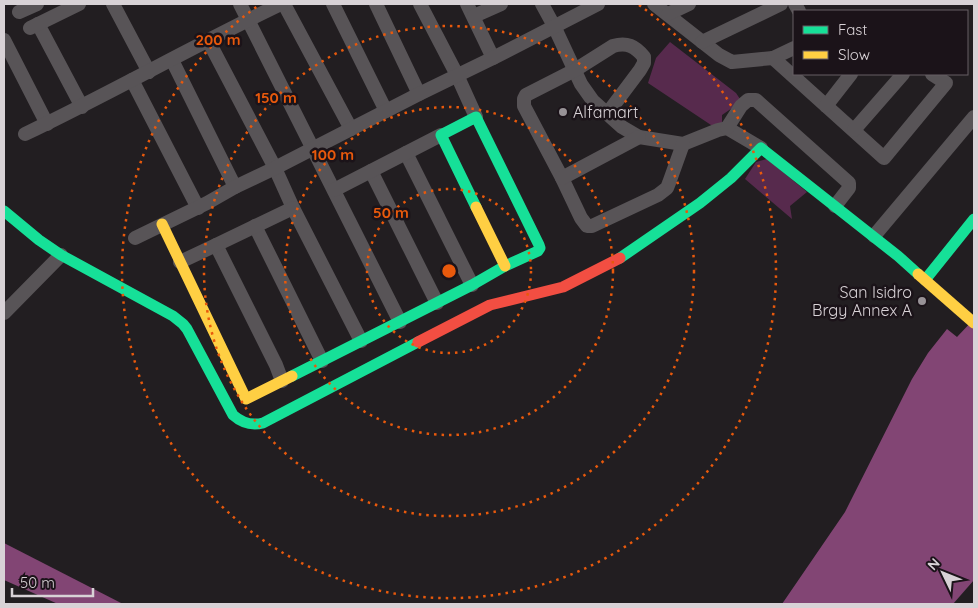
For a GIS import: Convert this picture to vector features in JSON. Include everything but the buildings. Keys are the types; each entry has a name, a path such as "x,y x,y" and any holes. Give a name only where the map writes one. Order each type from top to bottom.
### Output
{"street":[{"path":"19,12 37,4"},
{"path":"79,4 34,26 82,107"},
{"path":"113,4 149,72"},
{"path":"240,4 400,322"},
{"path":"25,134 82,107 208,40 282,4 351,129"},
{"path":"332,4 386,111"},
{"path":"376,4 419,94"},
{"path":"162,224 246,399 438,303 505,266 538,251 540,248 457,75 420,4"},
{"path":"493,58 470,10 501,4"},
{"path":"542,4 581,84 593,101 622,127 639,137 683,144 727,128 762,148 874,236 972,320"},
{"path":"135,238 198,208 235,187 598,4"},
{"path":"654,4 719,56 732,62 773,58 793,48"},
{"path":"668,14 690,4"},
{"path":"702,42 781,4"},
{"path":"4,40 47,124"},
{"path":"208,40 275,168 293,208 361,341"},
{"path":"607,114 644,63 644,57 632,46 620,44 613,46 575,70 534,90 526,95 524,99 524,106 581,218 587,226 592,226 658,195 667,188 683,144"},
{"path":"773,58 884,158 946,83 934,75"},
{"path":"172,60 235,187"},
{"path":"826,106 850,75"},
{"path":"854,130 902,75"},
{"path":"132,80 198,208"},
{"path":"727,128 741,106 748,100 756,100 848,183 849,188 835,206"},
{"path":"334,190 476,117"},
{"path":"874,236 974,117"},
{"path":"441,135 505,266"},
{"path":"562,178 639,137"},
{"path":"4,211 39,240 61,254 173,316 184,324 233,415 244,424 256,425 490,305 563,287 617,260 700,203 731,178 762,148"},
{"path":"406,153 472,285"},
{"path":"371,171 438,303"},
{"path":"180,262 293,208"},
{"path":"925,280 974,219"},
{"path":"255,226 322,361"},
{"path":"216,245 276,365 282,381"},
{"path":"4,313 61,254"}],"shaded area":[{"path":"670,42 736,93 740,99 735,106 722,115 722,124 717,129 648,83 656,58"},
{"path":"767,159 807,192 790,206 792,219 745,179 756,162"},
{"path":"974,319 974,580 953,604 782,604 845,512 912,379 928,353 947,329 957,337"},
{"path":"4,543 123,604 58,604 4,580"}],"traffic: fast":[{"path":"292,376 472,285 505,266 538,251 539,245 476,117 441,135 476,207"},
{"path":"620,258 700,203 731,178 761,148 898,256 918,274"},
{"path":"4,211 39,240 61,255 173,316 183,324 233,415 247,423 263,423 418,342"},
{"path":"925,280 974,219"}],"traffic: slow":[{"path":"476,207 505,266"},
{"path":"162,224 246,399 292,376"},
{"path":"918,274 974,323"}],"traffic: jam":[{"path":"418,342 490,305 563,287 620,258"}],"place":[{"name":"Alfamart","path":"563,112"},
{"name":"San Isidro Brgy Annex A","path":"922,301"}]}
